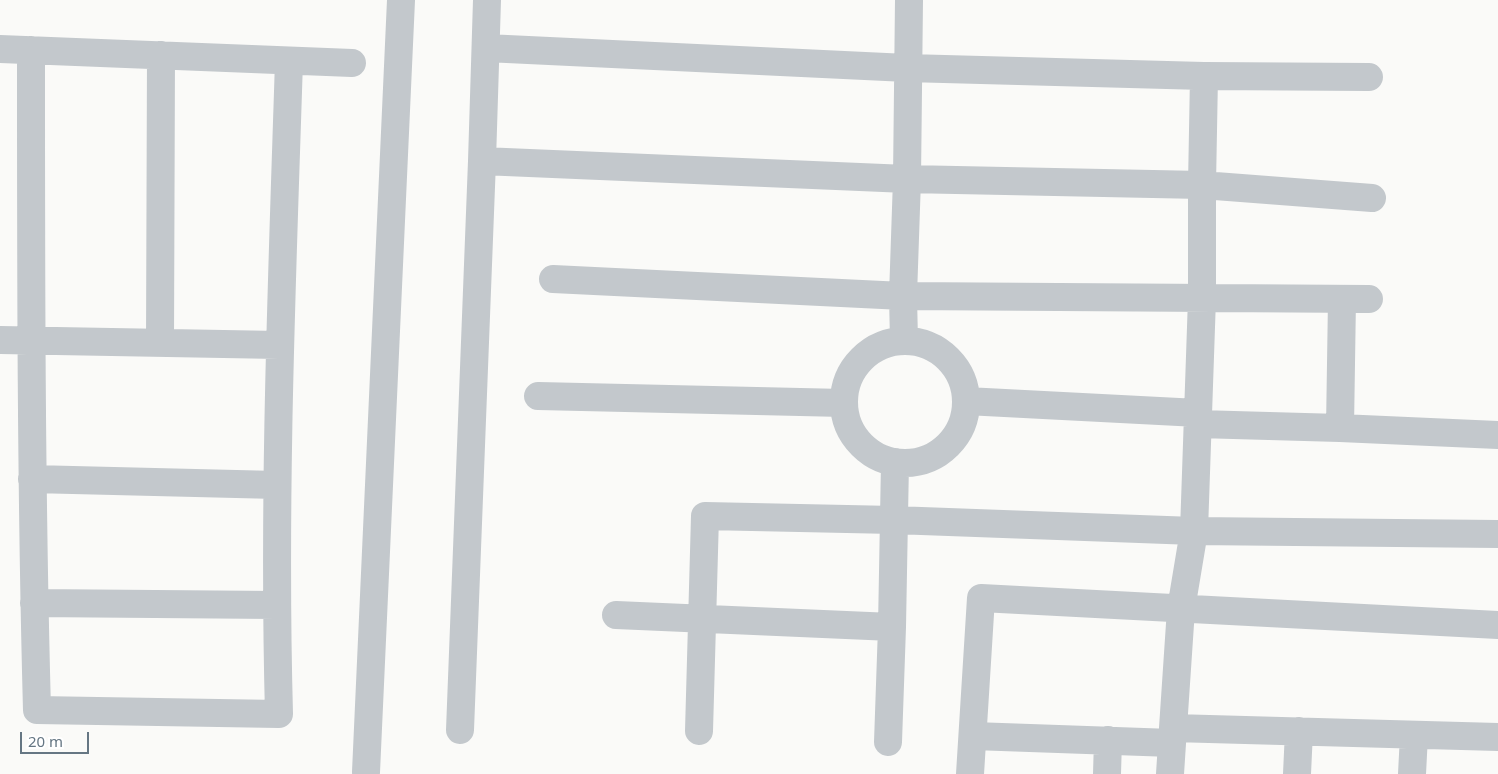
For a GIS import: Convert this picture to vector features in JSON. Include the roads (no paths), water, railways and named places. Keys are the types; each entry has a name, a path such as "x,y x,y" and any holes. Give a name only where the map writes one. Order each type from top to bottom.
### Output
{"street":[{"path":"366,772 401,0"},
{"path":"460,730 487,0"},
{"path":"904,340 903,296 907,179 909,0"},
{"path":"0,48 352,63"},
{"path":"486,48 907,68 1204,76 1369,77"},
{"path":"30,50 32,479 37,710 279,714 276,605 280,345 289,61"},
{"path":"160,342 161,55"},
{"path":"1170,774 1181,608 1194,531 1202,298 1204,76"},
{"path":"482,161 907,179 1202,185 1372,198"},
{"path":"553,279 903,296 1356,299 1340,428"},
{"path":"0,340 280,345"},
{"path":"904,340 923,343 940,352 954,365 963,382 966,401 962,422 952,440 936,454 916,462 895,462 879,457 865,448 854,435 846,420 844,403 847,384 855,366 868,353 885,344 904,340"},
{"path":"538,396 844,403"},
{"path":"966,401 1198,419 1498,435"},
{"path":"888,742 895,462"},
{"path":"32,479 278,485"},
{"path":"699,731 704,516 894,520 1194,531 1498,534"},
{"path":"970,774 981,598 1498,624"},
{"path":"34,603 276,605"},
{"path":"616,615 892,627"},
{"path":"973,736 1108,740 1172,735 1299,732 1498,737"},
{"path":"1297,774 1299,732"},
{"path":"1412,774 1414,734"},
{"path":"1107,774 1108,740"}]}
